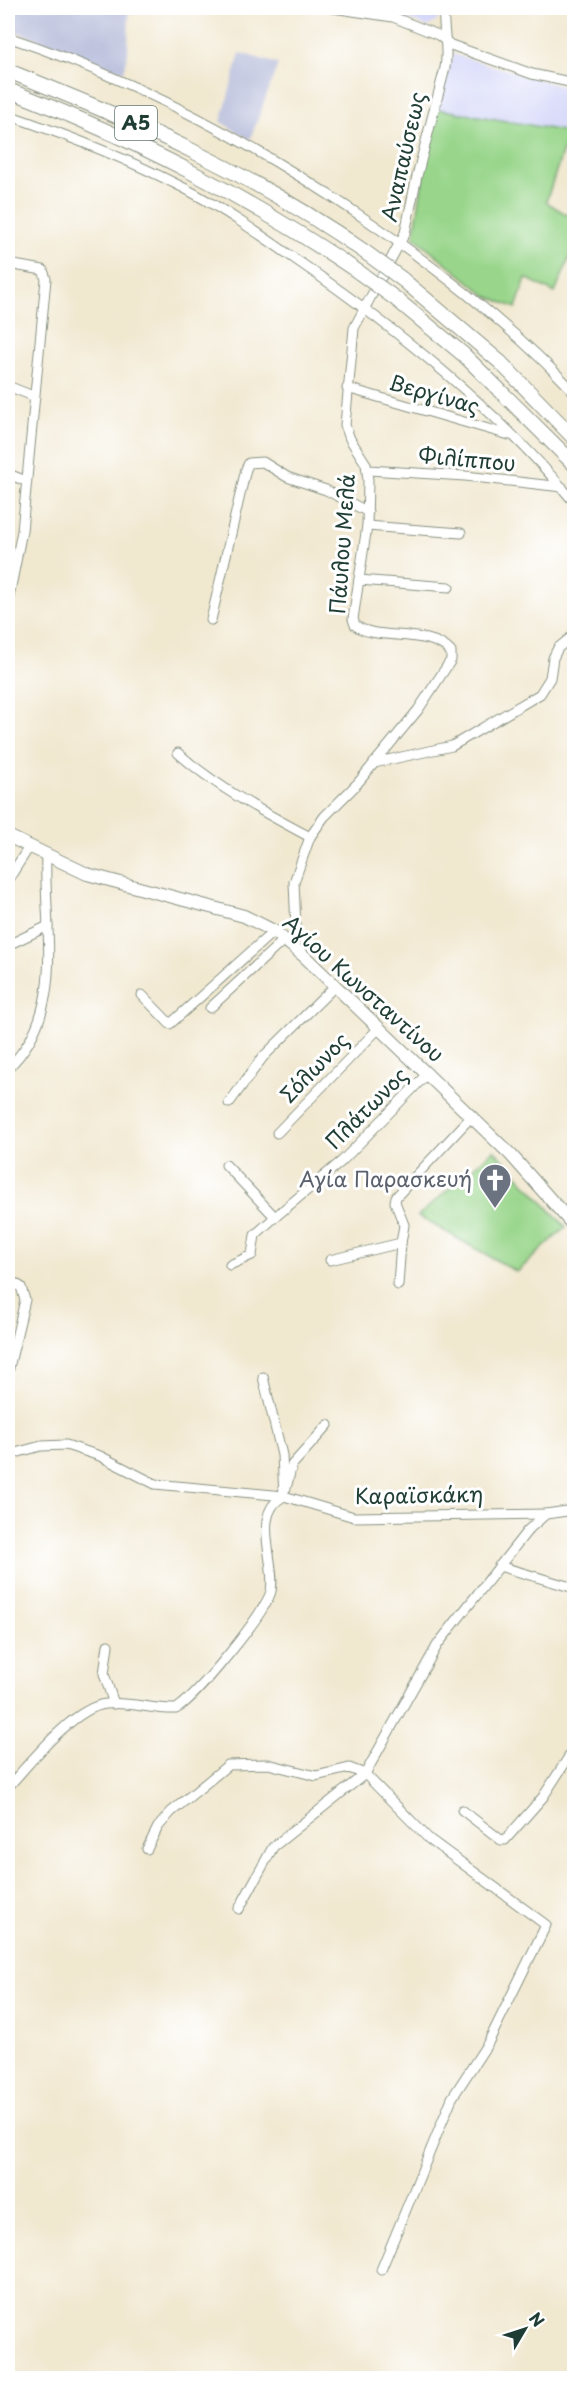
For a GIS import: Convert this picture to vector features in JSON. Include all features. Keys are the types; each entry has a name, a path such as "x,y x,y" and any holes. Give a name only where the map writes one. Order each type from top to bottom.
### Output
{"highway":[{"name":"Α5","path":"8,71 87,102 219,163 306,213 402,279 501,362 574,438"},
{"name":"Α5","path":"8,90 136,143 211,180 289,226 396,299 480,369 574,464"}],"main road":[{"name":"Αγίου Κωνσταντίνου","path":"8,836 46,855 114,882 231,911 274,932 288,942 472,1116 535,1179 574,1226"}],"street":[{"path":"333,8 393,17 438,34 451,45 532,75 574,82"},
{"name":"Αναπαύσεως","path":"364,307 401,243 445,68 448,51 442,26 444,8"},
{"path":"8,37 69,57 195,114 320,189 401,243 469,294 542,358 574,392"},
{"path":"8,115 135,164 227,212 364,307 458,384 562,487 574,502"},
{"path":"8,264 43,270 46,279 26,481 8,602"},
{"name":"Πάυλου Μελά","path":"364,307 354,327 347,388 347,432 368,470 367,526 353,619 357,628 404,634 438,643 448,649 452,656 449,665 418,710 374,763"},
{"path":"8,386 33,396"},
{"name":"Βεργίνας","path":"347,388 511,436"},
{"path":"211,620 249,463 263,462 286,477 326,490 368,512"},
{"name":"Φιλίππου","path":"368,470 465,476 562,487"},
{"path":"8,474 26,481"},
{"path":"367,526 461,533"},
{"path":"359,580 448,587"},
{"path":"210,1008 288,942 296,929 294,882 310,837 324,817 374,763 452,746 540,694 550,678 553,658 558,648 574,635"},
{"path":"178,753 215,780 310,837"},
{"path":"8,880 29,847"},
{"path":"8,1068 21,1053 43,1008 49,981 46,855"},
{"path":"8,945 48,926"},
{"path":"142,995 170,1024 274,932"},
{"path":"229,1103 263,1057 335,986"},
{"name":"Σόλωνος","path":"277,1133 379,1028"},
{"name":"Πλάτωνος","path":"230,1265 252,1255 255,1235 342,1161 428,1073"},
{"path":"398,1285 404,1225 395,1202 396,1197 472,1116"},
{"path":"226,1165 275,1217"},
{"path":"330,1260 401,1243"},
{"path":"8,1279 21,1287 25,1300 8,1372"},
{"path":"263,1377 282,1455 284,1496"},
{"path":"8,1787 79,1716 94,1707 114,1704 176,1709 221,1667 271,1591 268,1522 273,1506 284,1496 292,1465 328,1425"},
{"name":"Καραϊσκάκη","path":"8,1455 41,1446 66,1445 100,1456 155,1484 284,1496 354,1517 546,1514 566,1509 574,1510"},
{"path":"239,1909 273,1847 365,1774 438,1644 528,1530 546,1514"},
{"path":"499,1566 574,1588"},
{"path":"108,1644 104,1674 114,1704"},
{"path":"462,1810 501,1840 505,1840 543,1797 574,1749"},
{"path":"147,1849 158,1827 171,1812 228,1765 268,1764 316,1776 349,1768 365,1774 429,1839 546,1925 488,2043 452,2098 381,2270"}],"shaded area":[{"path":"8,8 129,8 128,52 124,72 8,28"},
{"path":"395,8 439,8 438,20 428,27 394,15"},
{"path":"240,53 278,64 250,140 221,122"},
{"path":"453,54 574,90 574,134 436,109"}],"green space":[{"path":"438,109 569,132 546,202 574,219 574,247 555,293 526,278 516,308 487,296 414,237 423,178 420,177"},
{"path":"494,1150 566,1227 517,1272 418,1216"}],"place":[{"name":"Αγία Παρασκευή","path":"495,1209"}]}
